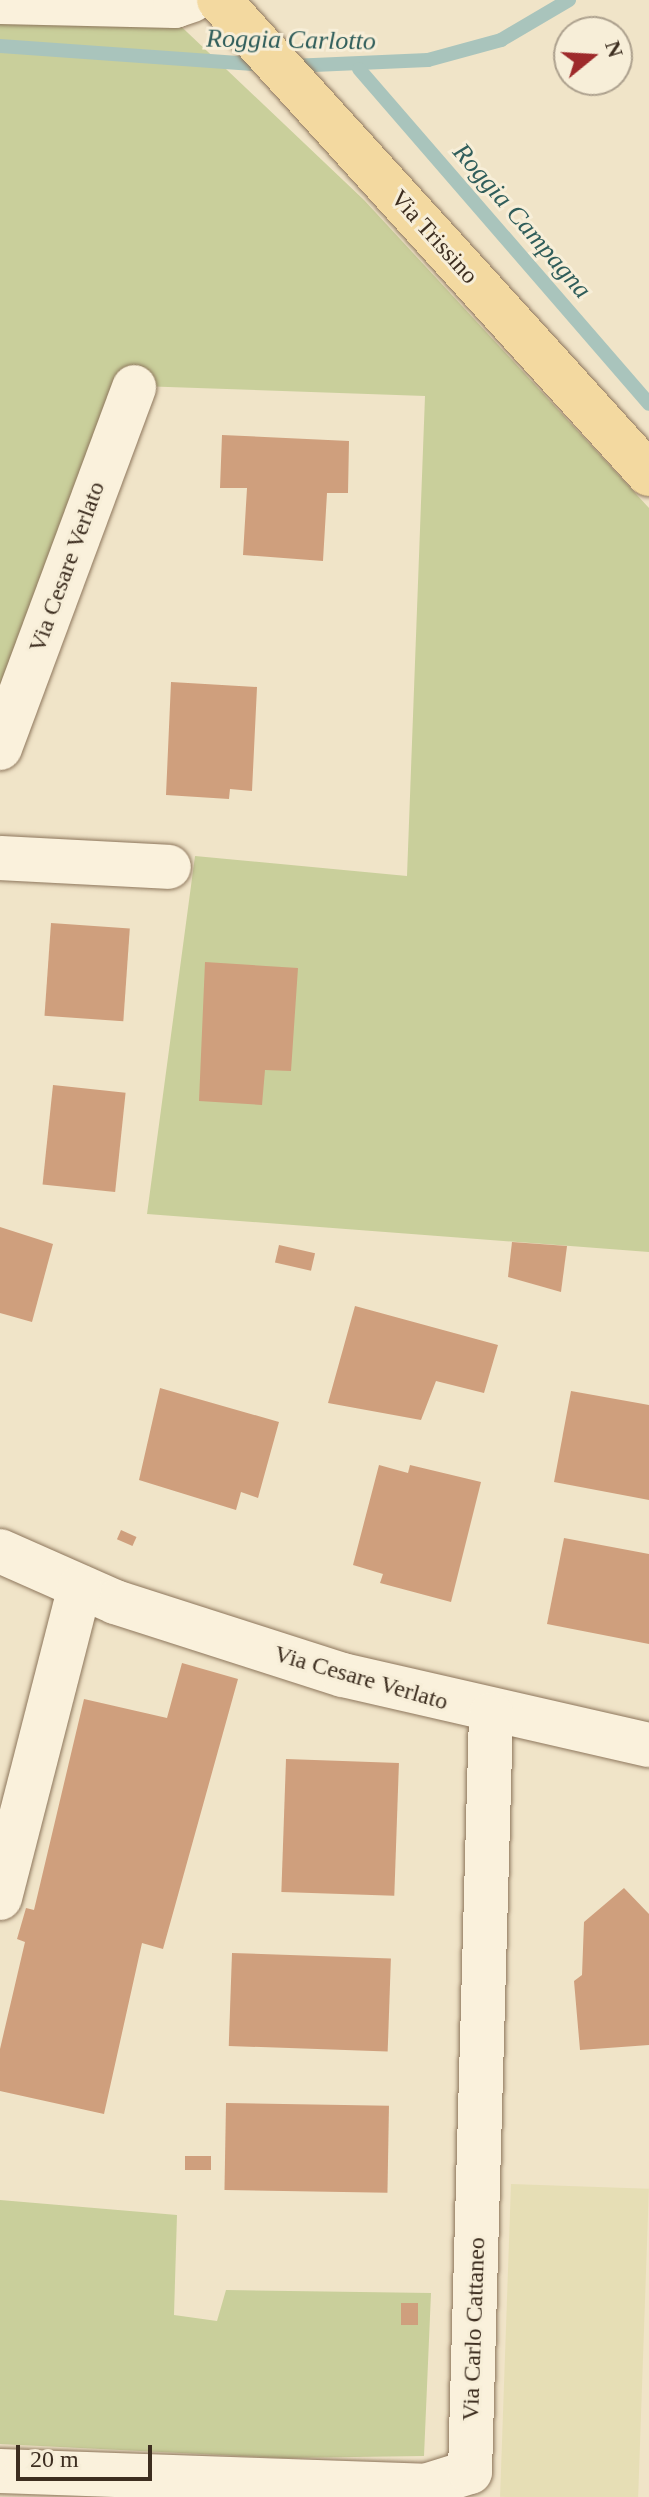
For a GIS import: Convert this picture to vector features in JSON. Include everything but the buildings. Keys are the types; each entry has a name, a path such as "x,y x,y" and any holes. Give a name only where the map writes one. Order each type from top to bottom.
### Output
{"main road":[{"name":"Via Trissino","path":"219,0 649,474"}],"street":[{"path":"0,2 175,6 192,0"},
{"name":"Via Cesare Verlato","path":"0,748 134,387"},
{"path":"0,858 169,867"},
{"name":"Via Cesare Verlato","path":"0,1551 80,1587 199,1631 491,1714 649,1745"},
{"path":"0,1898 80,1587"},
{"name":"Via Carlo Cattaneo","path":"0,2471 425,2486 470,2472 491,1714"}],"shaded area":[{"path":"511,2184 649,2189 638,2497 500,2497"}],"green space":[{"path":"0,0 168,14 364,200 649,508 649,1252 147,1214 195,856 407,876 425,396 139,386 0,734"},
{"path":"0,2200 177,2215 174,2315 217,2321 226,2290 431,2293 424,2456 283,2458 0,2444"}],"waterway":[{"path":"291,66 428,60 501,40 569,0"},
{"name":"Roggia Carlotto","path":"0,46 266,65"},
{"name":"Roggia Campagna","path":"359,69 649,404"}]}
